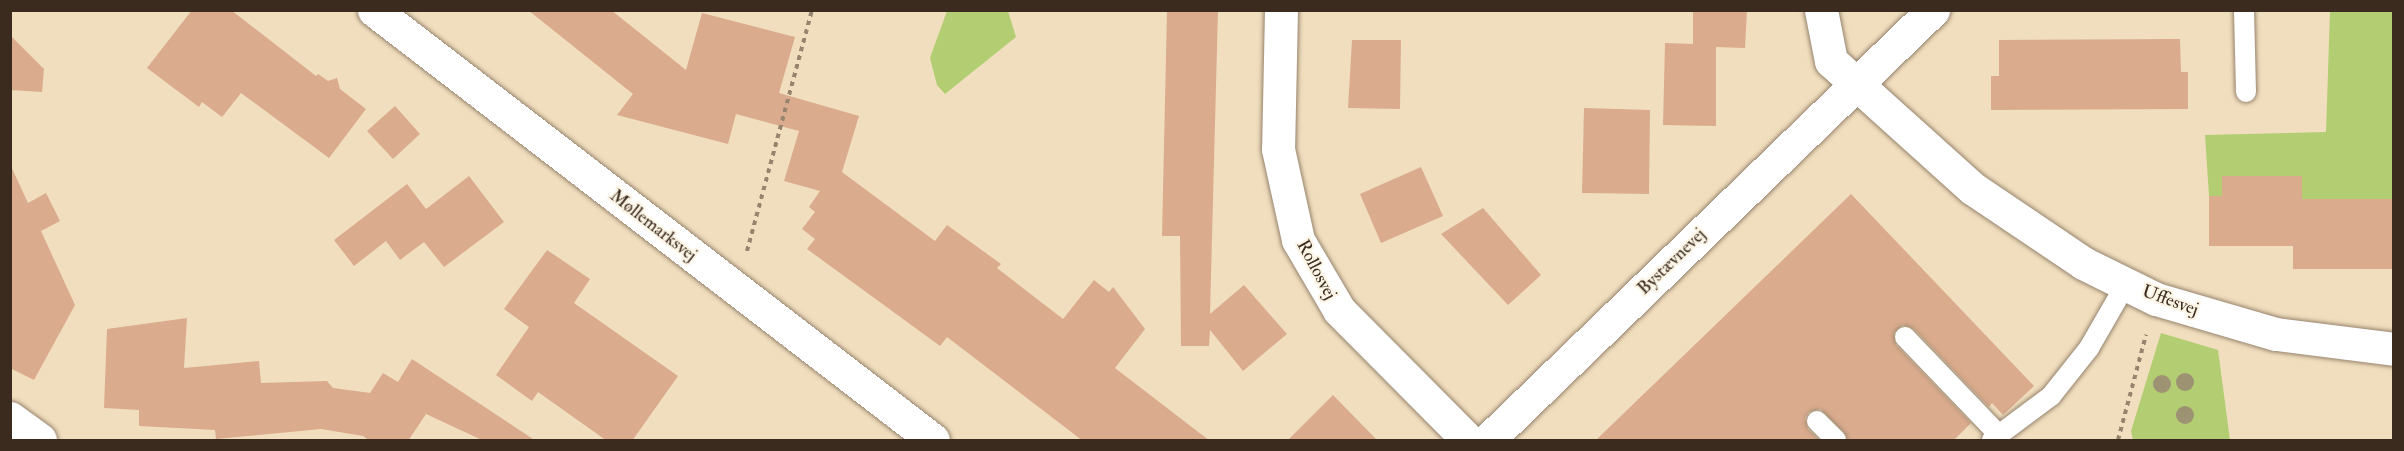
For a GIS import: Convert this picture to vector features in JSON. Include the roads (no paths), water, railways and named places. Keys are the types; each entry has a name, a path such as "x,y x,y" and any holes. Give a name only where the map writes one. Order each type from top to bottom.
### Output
{"street":[{"name":"Møllemarksvej","path":"374,10 933,441"},
{"name":"Rollosvej","path":"1281,10 1278,148 1298,240 1339,310 1468,441"},
{"path":"1821,10 1831,61 1856,84"},
{"name":"Bystævnevej","path":"1488,441 1933,10"},
{"name":"Uffesvej","path":"1856,84 1972,188 2084,262 2156,299 2276,334 2394,349"}],"lane":[{"path":"2244,10 2246,92"},
{"path":"1905,336 1995,438 2051,396 2089,348 2126,284"},
{"path":"1817,421 1836,441"}]}
